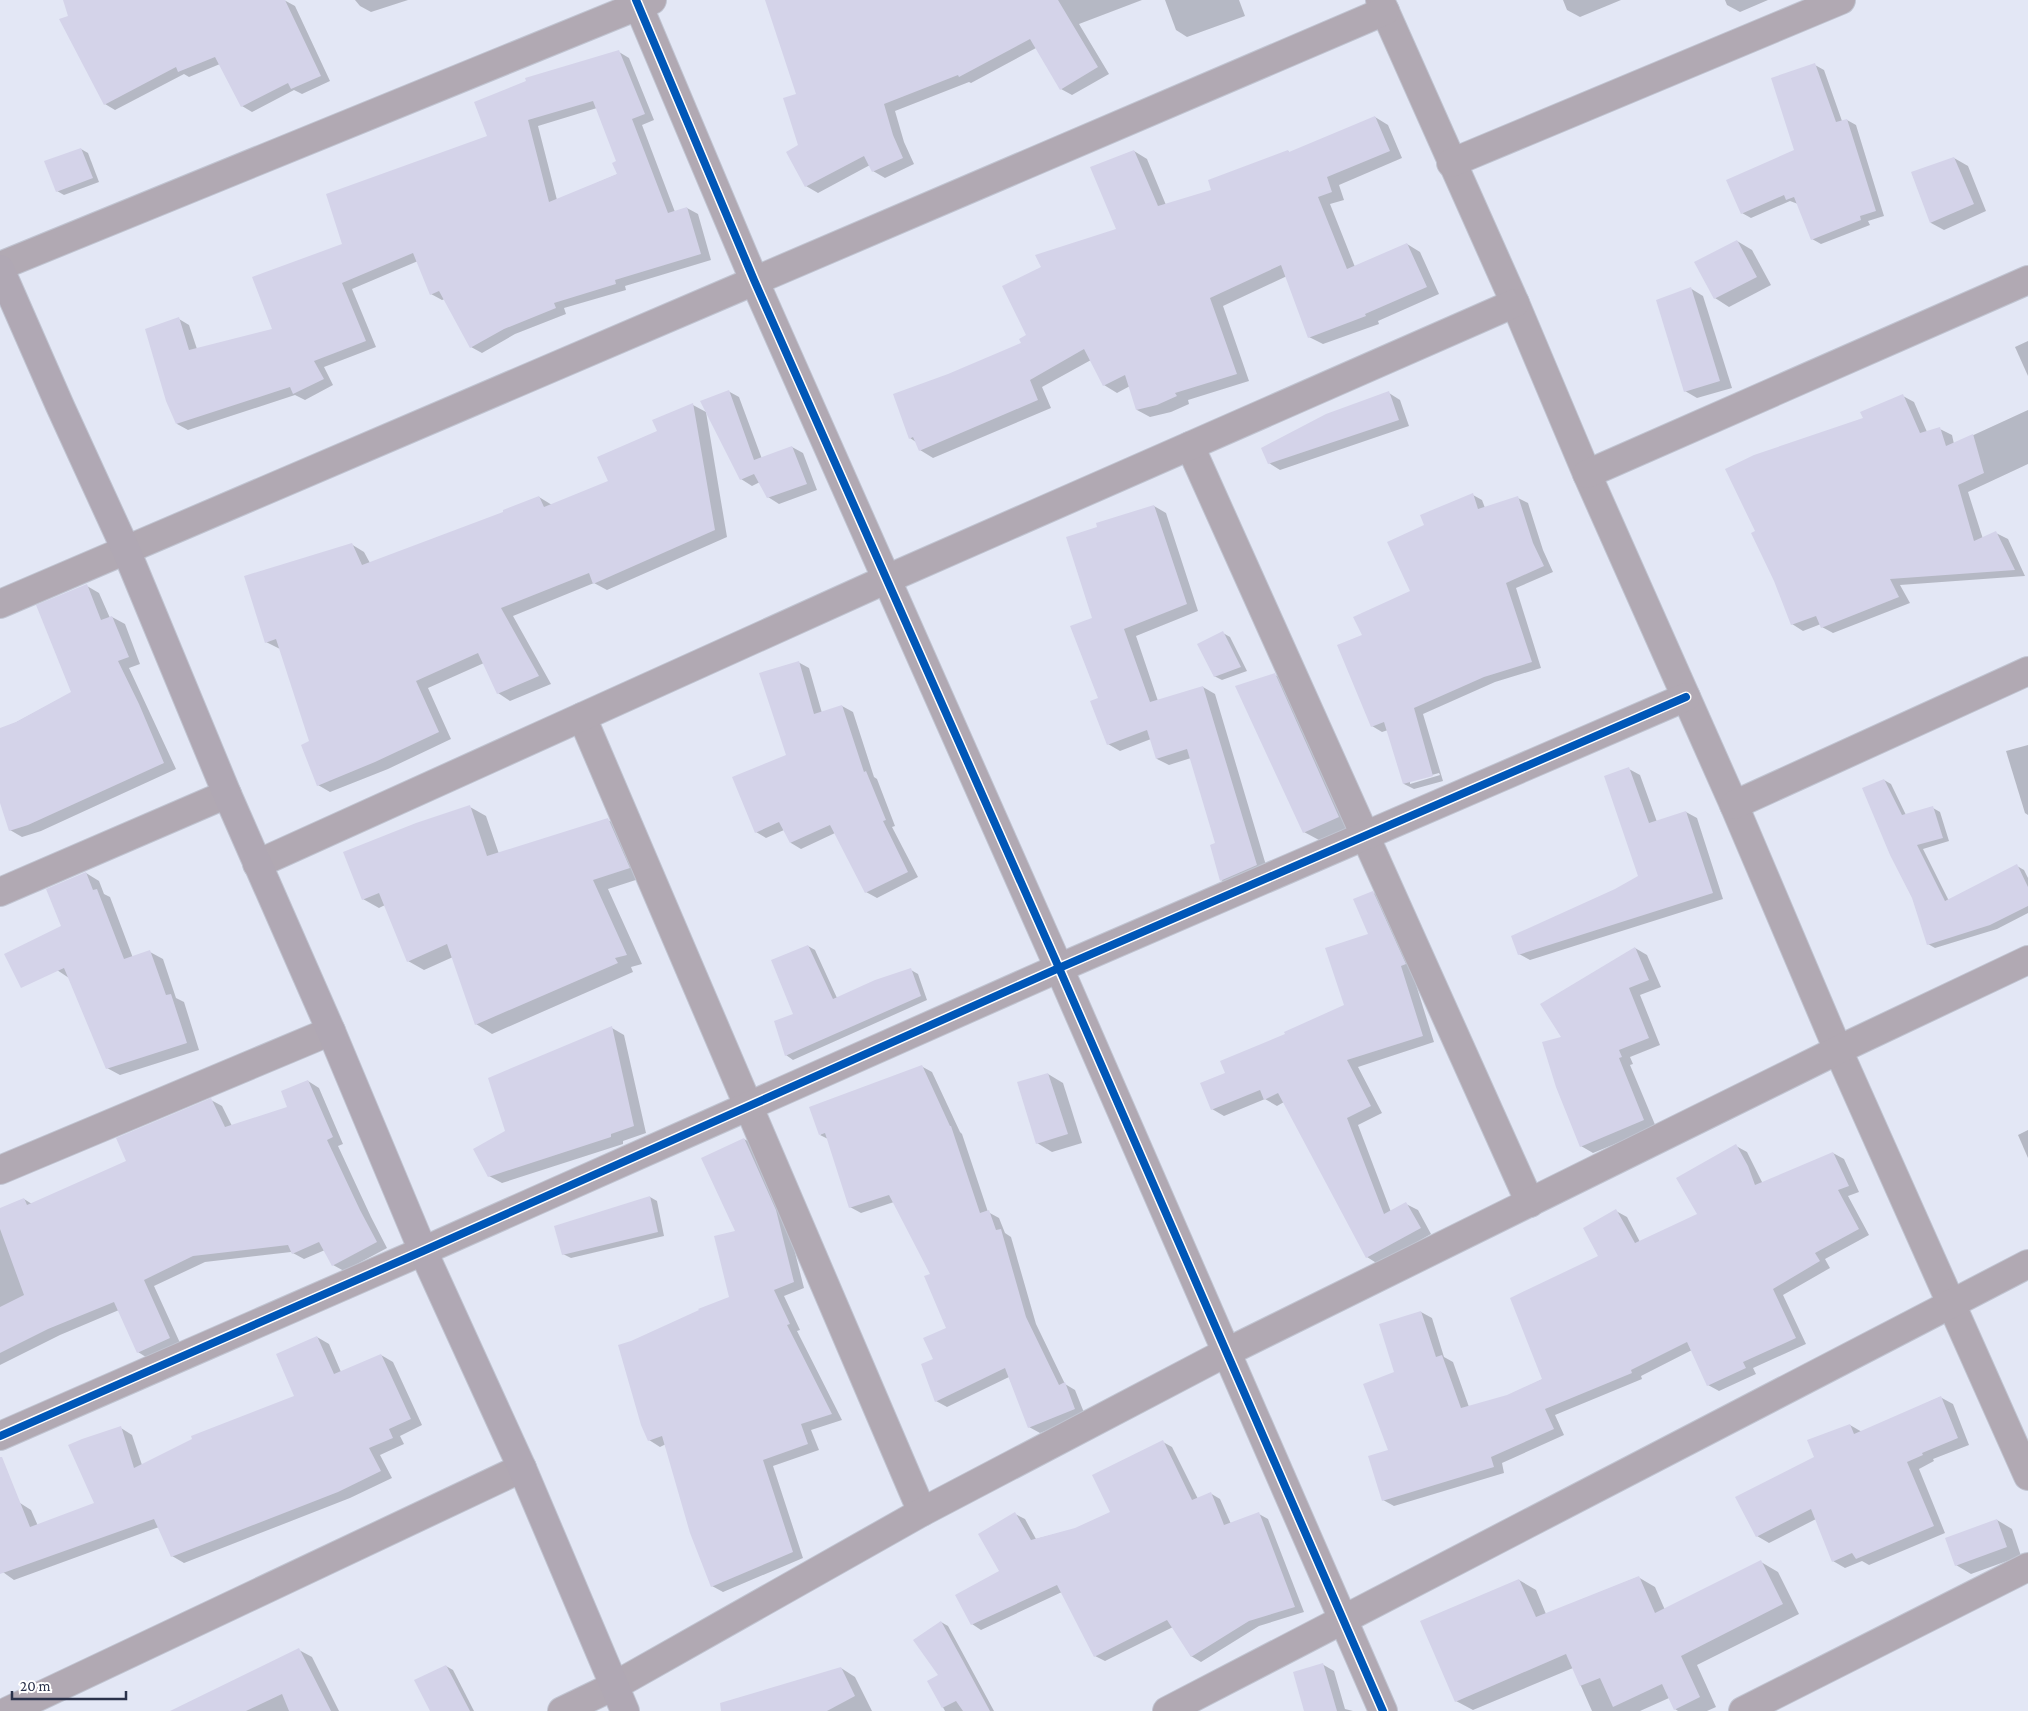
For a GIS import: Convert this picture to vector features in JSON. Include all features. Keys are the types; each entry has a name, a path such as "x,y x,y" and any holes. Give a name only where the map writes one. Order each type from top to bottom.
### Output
{"street":[{"path":"1452,163 1840,0"},
{"path":"625,1711 522,1468 424,1251 331,1031 257,864 126,550 60,406 0,267 642,2 754,280 1059,968 1382,1711"},
{"path":"0,604 754,280 1383,5 1515,303 1587,474 1734,805 1838,1050 2028,1476"},
{"path":"1587,474 2028,280"},
{"path":"257,864 887,579 1515,303"},
{"path":"1190,446 1530,1203"},
{"path":"1734,805 2028,671"},
{"path":"0,1436 424,1251 1059,968 1686,697"},
{"path":"582,717 747,1107 922,1512"},
{"path":"0,892 227,794"},
{"path":"562,1711 614,1686 922,1512 1227,1352 1838,1050 2028,960"},
{"path":"0,1170 331,1031"},
{"path":"1167,1711 2028,1264"},
{"path":"8,1711 522,1468"},
{"path":"1743,1711 2028,1567"}],"building":[{"path":"63,0 285,0 321,76 291,89 288,83 241,107 215,57 178,72 176,67 104,105 59,19 68,16"},
{"path":"765,0 1058,0 1098,67 1060,90 1030,39 959,77 958,75 884,104 893,135 903,158 872,172 864,156 805,187 786,152 798,145 783,98 796,94"},
{"path":"619,50 645,114 632,119 668,213 687,207 701,254 615,280 616,284 554,303 556,308 504,329 470,348 439,291 430,295 413,253 342,283 366,341 314,361 324,379 293,394 290,387 176,424 166,401 145,329 179,317 189,350 272,329 252,277 342,244 326,194 487,136 474,102 526,81 525,78","holes":["593,101 616,161 612,163 617,174 549,202 528,120"]},
{"path":"1815,63 1836,122 1847,119 1876,211 1860,216 1861,220 1811,240 1794,197 1786,200 1784,195 1741,214 1726,180 1794,150 1771,78"},
{"path":"1375,116 1390,151 1327,177 1332,192 1318,197 1347,269 1407,243 1427,287 1365,314 1366,316 1308,338 1281,265 1210,298 1237,374 1175,393 1177,396 1157,405 1136,410 1125,375 1103,386 1084,349 1030,380 1038,400 919,451 913,437 909,439 893,394 948,374 1021,343 1019,339 1026,335 1002,286 1041,267 1035,255 1116,229 1090,167 1134,150 1158,206 1211,190 1208,180 1288,150 1289,152"},
{"path":"81,148 93,178 56,192 44,161"},
{"path":"1954,157 1974,204 1930,223 1911,172"},
{"path":"1737,240 1757,277 1714,299 1694,262"},
{"path":"1691,287 1720,381 1684,392 1656,300"},
{"path":"729,390 754,460 792,446 807,484 767,498 754,474 740,480 700,401"},
{"path":"1389,391 1399,420 1268,464 1261,448 1326,414"},
{"path":"1903,394 1920,433 1940,427 1946,446 1973,434 1984,473 1958,485 1974,541 1996,531 2015,570 1890,579 1899,597 1821,628 1816,616 1791,625 1774,581 1751,533 1755,531 1725,469 1754,455 1863,418 1860,412"},
{"path":"693,403 715,530 593,584 589,573 501,608 539,676 497,694 478,653 416,681 439,732 375,762 317,786 301,745 309,741 276,639 265,643 244,576 352,543 362,565 503,512 503,510 539,496 544,507 608,481 597,457 657,431 652,420"},
{"path":"1473,493 1478,509 1518,496 1533,543 1544,566 1506,583 1532,662 1484,677 1414,708 1433,776 1403,784 1384,722 1371,727 1337,645 1362,635 1353,617 1410,591 1387,542 1424,525 1420,515"},
{"path":"1154,505 1187,604 1124,629 1150,702 1203,686 1257,865 1220,881 1210,845 1215,843 1187,749 1156,759 1147,730 1107,745 1090,701 1098,698 1070,626 1092,618 1066,537 1097,527 1096,523"},
{"path":"87,584 101,620 112,616 129,657 118,661 164,763 28,825 9,831 0,803 0,728 16,722 71,692 36,605"},
{"path":"1223,631 1241,667 1214,677 1197,644"},
{"path":"799,661 814,714 842,705 864,772 866,771 886,820 883,821 908,872 865,893 830,825 790,843 779,822 755,833 732,777 786,755 759,673"},
{"path":"1275,673 1339,817 1303,833 1235,686"},
{"path":"1629,767 1649,823 1686,811 1713,893 1518,955 1511,936 1615,889 1638,876 1604,776"},
{"path":"1884,779 1902,815 1933,806 1943,838 1917,845 1945,901 2017,864 2028,887 2028,906 1990,925 1927,945 1912,898 1890,855 1862,788"},
{"path":"470,805 487,856 608,818 630,868 593,880 627,955 615,958 618,963 475,1025 447,944 407,962 379,893 362,900 343,852 416,823"},
{"path":"86,872 93,890 97,889 124,959 150,950 166,995 171,994 187,1043 106,1069 64,968 21,988 4,954 61,926 46,889"},
{"path":"1373,891 1406,964 1401,966 1423,1036 1347,1060 1371,1106 1347,1118 1384,1214 1406,1202 1421,1228 1366,1258 1278,1093 1264,1100 1260,1090 1211,1110 1200,1083 1225,1073 1220,1061 1285,1034 1284,1032 1344,1005 1325,948 1368,934 1353,899"},
{"path":"808,945 833,999 875,980 911,968 921,996 785,1056 774,1021 793,1014 771,960"},
{"path":"1635,947 1649,980 1629,988 1649,1038 1619,1050 1622,1057 1619,1058 1644,1120 1580,1147 1556,1087 1542,1042 1561,1037 1540,1004"},
{"path":"612,1026 634,1126 611,1134 611,1137 488,1177 473,1149 505,1131 488,1078"},
{"path":"922,1065 951,1126 980,1213 989,1210 996,1230 1001,1229 1026,1317 1059,1385 1065,1382 1075,1409 1028,1428 1005,1368 935,1402 921,1364 933,1359 923,1338 946,1328 924,1276 930,1274 889,1195 849,1208 825,1133 819,1135 809,1107"},
{"path":"1048,1073 1068,1134 1036,1144 1017,1082"},
{"path":"308,1080 333,1137 327,1140 377,1242 332,1266 319,1242 292,1254 288,1245 193,1256 144,1280 170,1338 137,1353 114,1302 48,1329 0,1353 0,1307 24,1295 0,1229 0,1208 24,1198 27,1205 126,1161 116,1138 211,1098 225,1127 287,1107 281,1091"},
{"path":"744,1138 776,1210 794,1282 774,1290 790,1324 787,1325 832,1414 801,1424 808,1444 763,1460 793,1552 711,1587 690,1533 662,1436 648,1441 641,1425 618,1345 729,1297 714,1236 735,1231 701,1158"},
{"path":"1736,1144 1748,1166 1755,1185 1833,1152 1849,1186 1838,1190 1859,1229 1815,1253 1820,1261 1773,1289 1796,1338 1743,1362 1746,1368 1707,1386 1687,1342 1631,1370 1632,1373 1545,1409 1554,1429 1491,1457 1494,1467 1382,1501 1368,1456 1388,1450 1363,1384 1394,1372 1379,1324 1421,1311 1436,1357 1442,1355 1461,1408 1507,1395 1542,1379 1510,1298 1598,1256 1583,1228 1616,1209 1635,1243 1697,1214 1676,1178"},
{"path":"650,1196 658,1232 562,1255 554,1226"},
{"path":"317,1336 334,1374 381,1354 411,1419 389,1429 393,1438 369,1448 381,1471 338,1492 171,1557 154,1519 0,1574 0,1457 2,1457 30,1527 94,1503 68,1445 121,1426 134,1468 192,1439 191,1436 294,1396 276,1354"},
{"path":"1941,1396 1958,1438 1922,1453 1923,1455 1907,1462 1934,1526 1856,1559 1852,1553 1832,1562 1811,1509 1756,1537 1735,1497 1814,1457 1807,1440 1850,1424 1854,1434"},
{"path":"1163,1440 1192,1500 1211,1492 1224,1525 1259,1512 1295,1607 1249,1621 1191,1657 1167,1620 1094,1657 1057,1585 971,1625 955,1595 999,1571 978,1534 1015,1512 1031,1540 1075,1528 1110,1512 1092,1475"},
{"path":"1997,1519 2007,1547 1955,1566 1945,1538"},
{"path":"1761,1560 1783,1604 1681,1656 1700,1697 1674,1710 1662,1684 1613,1707 1600,1678 1580,1686 1566,1654 1455,1702 1420,1621 1519,1579 1536,1617 1639,1576 1655,1613"},
{"path":"941,1621 990,1711 963,1711 956,1701 942,1708 927,1681 938,1675 913,1640"},
{"path":"299,1648 331,1711 289,1711 282,1694 246,1711 170,1711"},
{"path":"1323,1663 1337,1711 1304,1711 1293,1672"},
{"path":"446,1665 470,1711 430,1711 414,1680"},
{"path":"841,1667 855,1696 827,1711 721,1711 720,1703"}],"cycle path":[{"path":"636,0 754,280 1059,968 1383,1711"},
{"path":"0,1436 423,1251 1059,968 1686,697"}]}
